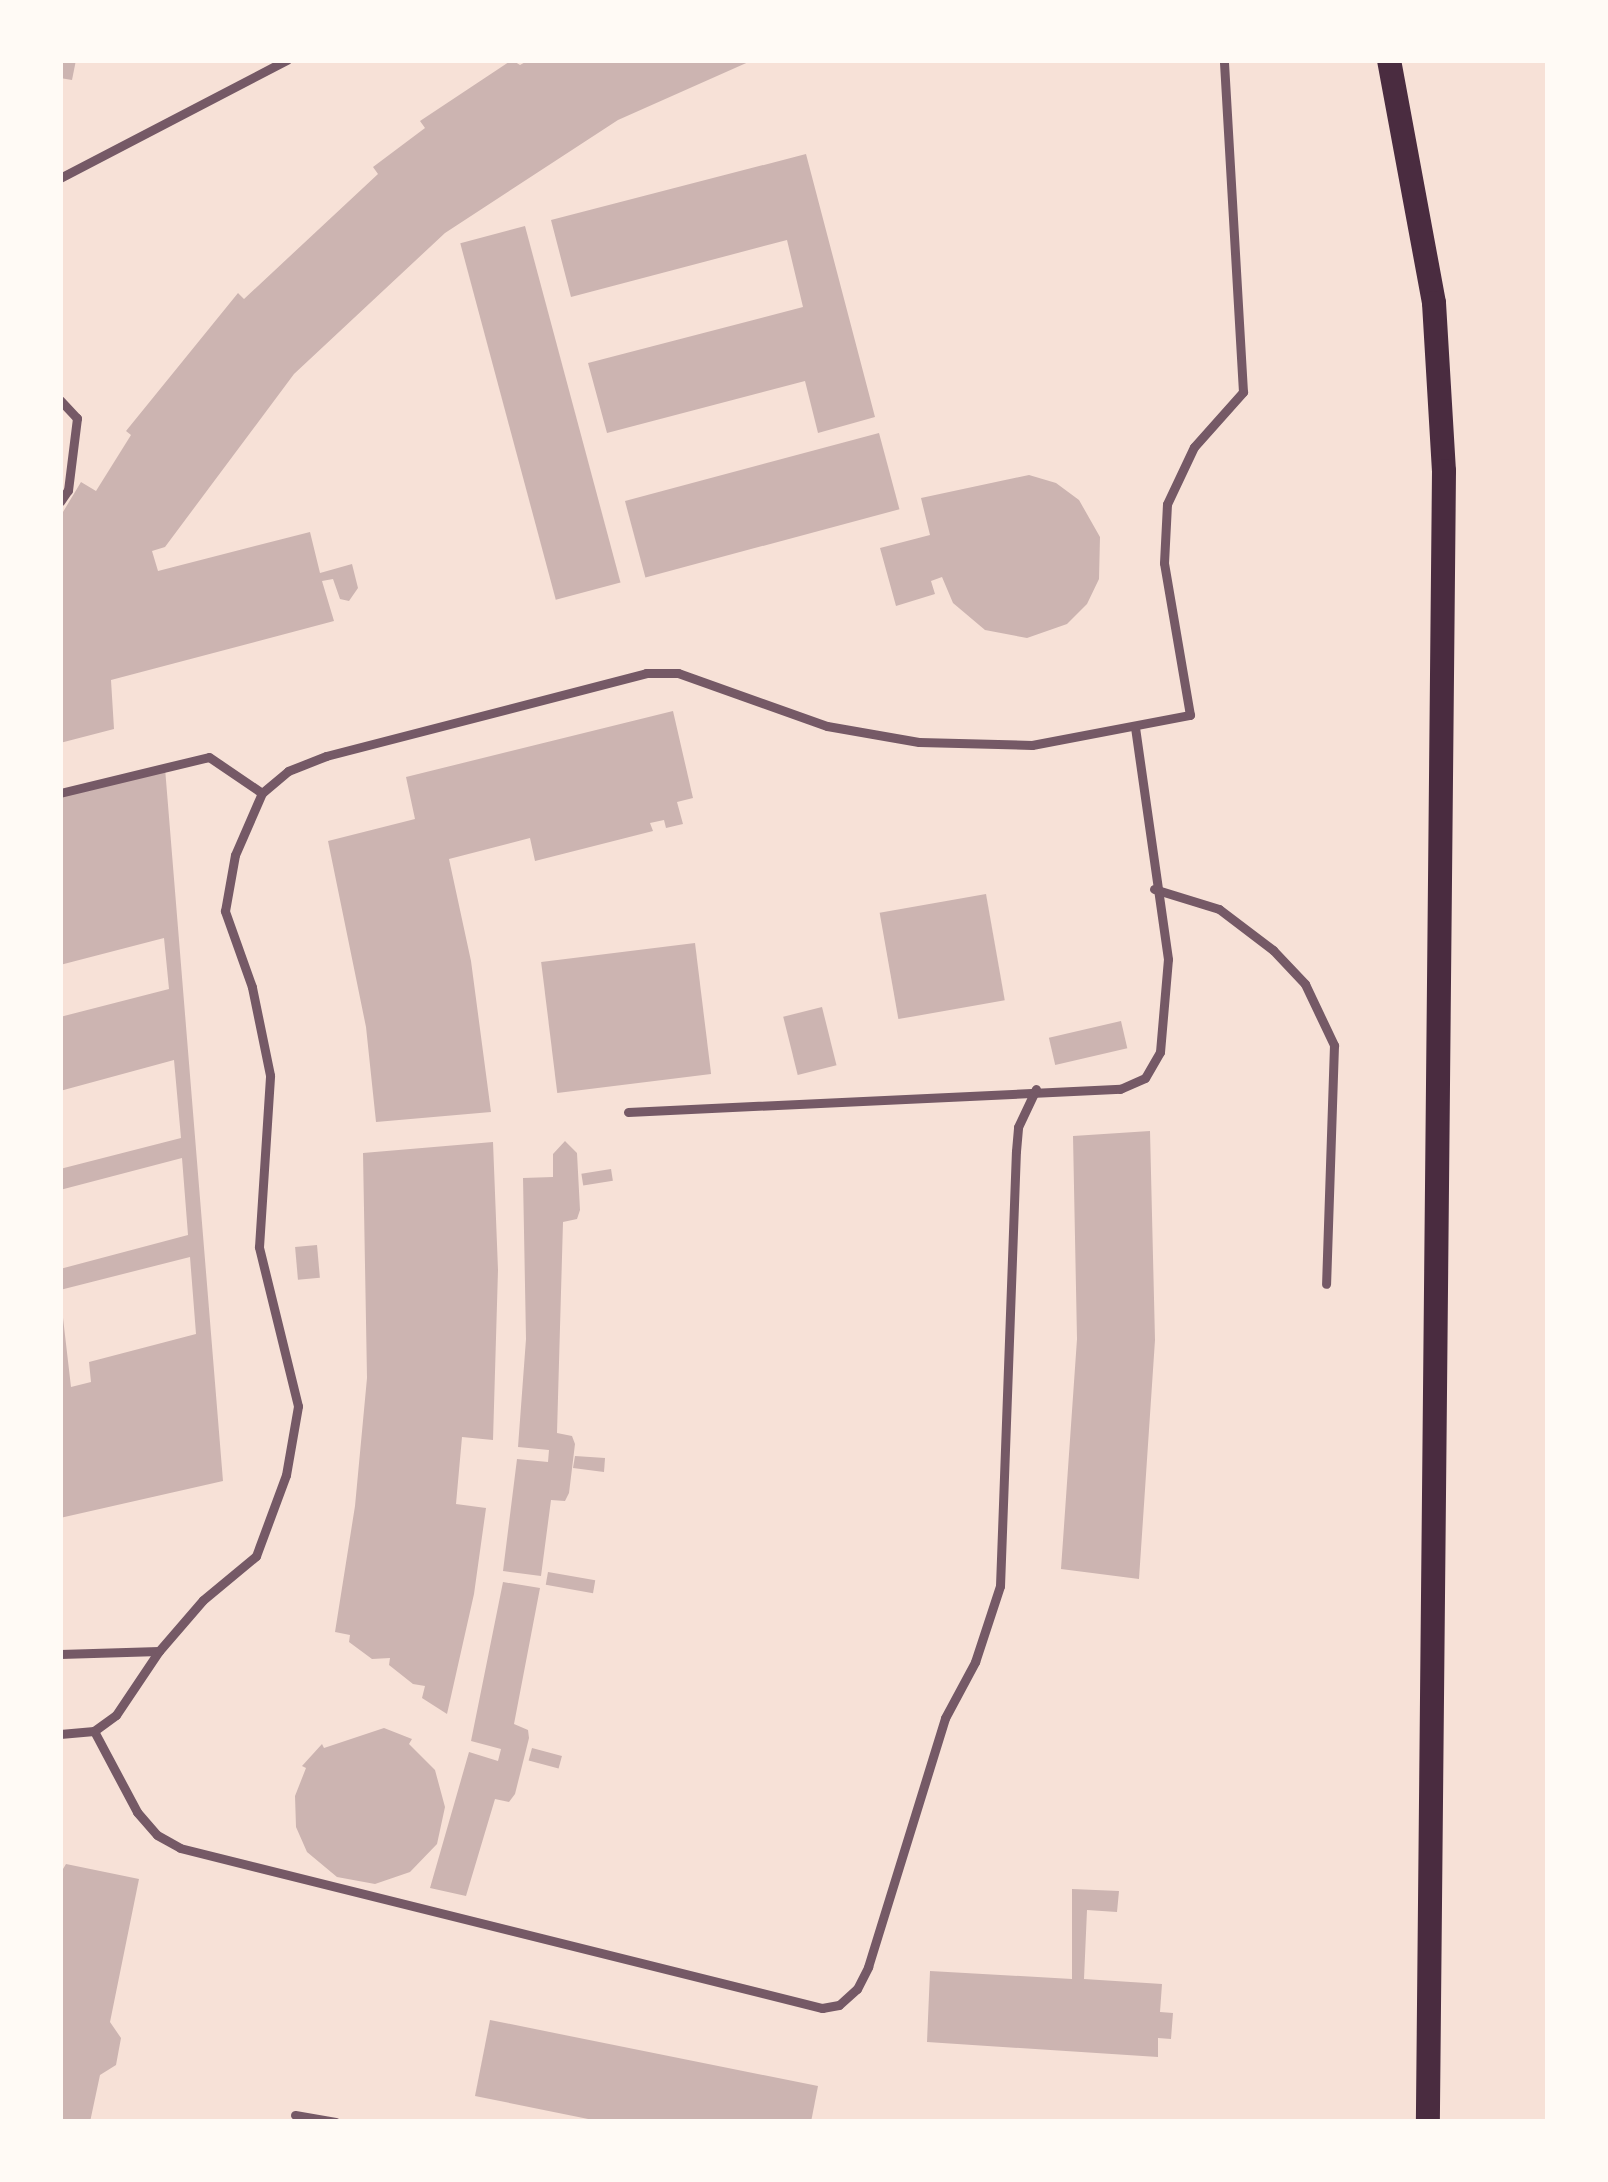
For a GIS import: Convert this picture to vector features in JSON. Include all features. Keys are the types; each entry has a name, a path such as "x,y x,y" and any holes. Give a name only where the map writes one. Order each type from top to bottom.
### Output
{"main road":[{"path":"1389,60 1434,304 1444,471 1428,2122"}],"lane":[{"path":"60,178 287,60"},
{"path":"60,1734 94,1731 116,1715 158,1651 203,1600 256,1556 286,1475 298,1406 259,1247 270,1075 252,987 225,910 235,855 262,793 288,771 326,756 646,673 679,673 827,726 919,742 1032,745 1190,715 1164,563 1167,504 1194,447 1243,392 1224,60"},
{"path":"60,400 77,418 68,490 60,502"},
{"path":"628,1112 1036,1089 1120,1089 1145,1078 1160,1052 1168,959 1154,889 1135,727"},
{"path":"60,793 209,757 262,793"},
{"path":"1154,889 1219,909 1273,950 1305,984 1334,1045 1326,1284"},
{"path":"94,1731 137,1812 157,1834 180,1848 822,2008 838,2005 857,1989 868,1967 944,1718 975,1662 1000,1586 1016,1151 1018,1127 1036,1089"},
{"path":"60,1654 158,1651"},
{"path":"295,2115 335,2122"}],"building":[{"path":"60,60 76,60 72,80 60,78"},
{"path":"512,60 520,65 529,60 753,60 618,120 445,233 294,374 165,547 152,551 158,571 310,532 320,573 352,564 358,588 349,601 340,599 333,579 322,581 334,621 111,680 114,729 60,743 60,517 81,482 96,491 131,435 126,431 238,293 244,299 378,174 373,167 425,128 420,121"},
{"path":"806,154 875,417 818,433 805,381 607,433 588,363 803,307 787,240 571,297 551,220"},
{"path":"525,226 621,582 556,600 460,243"},
{"path":"879,433 899,509 645,577 625,501"},
{"path":"1029,475 1056,483 1079,500 1100,537 1099,579 1087,604 1067,624 1027,638 985,630 953,603 942,577 931,581 935,594 896,606 880,548 930,535 921,498"},
{"path":"673,711 693,798 677,802 683,824 666,828 664,820 650,823 653,831 535,861 530,838 449,859 471,961 491,1112 376,1122 366,1027 328,841 415,819 406,777"},
{"path":"165,768 223,1481 60,1518 60,1292 71,1387 91,1382 89,1362 196,1334 190,1257 60,1290 60,1269 188,1235 182,1158 60,1190 60,1169 181,1138 174,1060 60,1091 60,1017 169,989 164,938 60,965 60,796"},
{"path":"986,894 1005,1000 898,1019 880,913"},
{"path":"695,943 711,1074 557,1093 541,962"},
{"path":"822,1007 837,1065 798,1075 783,1017"},
{"path":"1121,1021 1127,1048 1055,1065 1049,1038"},
{"path":"1150,1131 1155,1340 1139,1579 1061,1569 1077,1339 1073,1136"},
{"path":"565,1141 577,1153 580,1210 577,1219 563,1222 557,1433 572,1436 575,1444 569,1493 565,1501 551,1500 541,1576 503,1571 517,1459 548,1462 549,1450 518,1447 526,1339 523,1178 553,1177 553,1154"},
{"path":"493,1142 498,1270 493,1440 462,1437 456,1504 486,1508 474,1594 447,1714 422,1698 425,1686 413,1684 389,1665 390,1658 372,1659 349,1642 350,1635 335,1632 355,1506 367,1378 363,1153"},
{"path":"611,1169 613,1181 583,1186 581,1174"},
{"path":"317,1245 320,1278 298,1280 295,1247"},
{"path":"575,1456 605,1458 604,1472 573,1468"},
{"path":"548,1572 595,1580 593,1593 546,1585"},
{"path":"503,1582 540,1588 514,1724 528,1730 529,1738 515,1794 509,1802 495,1799 466,1896 430,1888 469,1752 498,1761 501,1749 471,1741"},
{"path":"384,1728 412,1739 409,1744 435,1770 445,1807 437,1844 410,1872 375,1884 337,1877 307,1852 296,1827 295,1796 306,1768 302,1766 322,1744 324,1748"},
{"path":"532,1748 562,1756 559,1769 529,1761"},
{"path":"66,1864 139,1879 110,2022 121,2038 116,2065 100,2075 90,2122 60,2122 60,1874"},
{"path":"1072,1889 1119,1891 1117,1912 1087,1910 1084,1979 1162,1984 1160,2012 1173,2013 1171,2039 1158,2038 1158,2057 927,2042 930,1971 1072,1979"},
{"path":"490,2020 818,2086 811,2122 603,2122 475,2096"}]}
